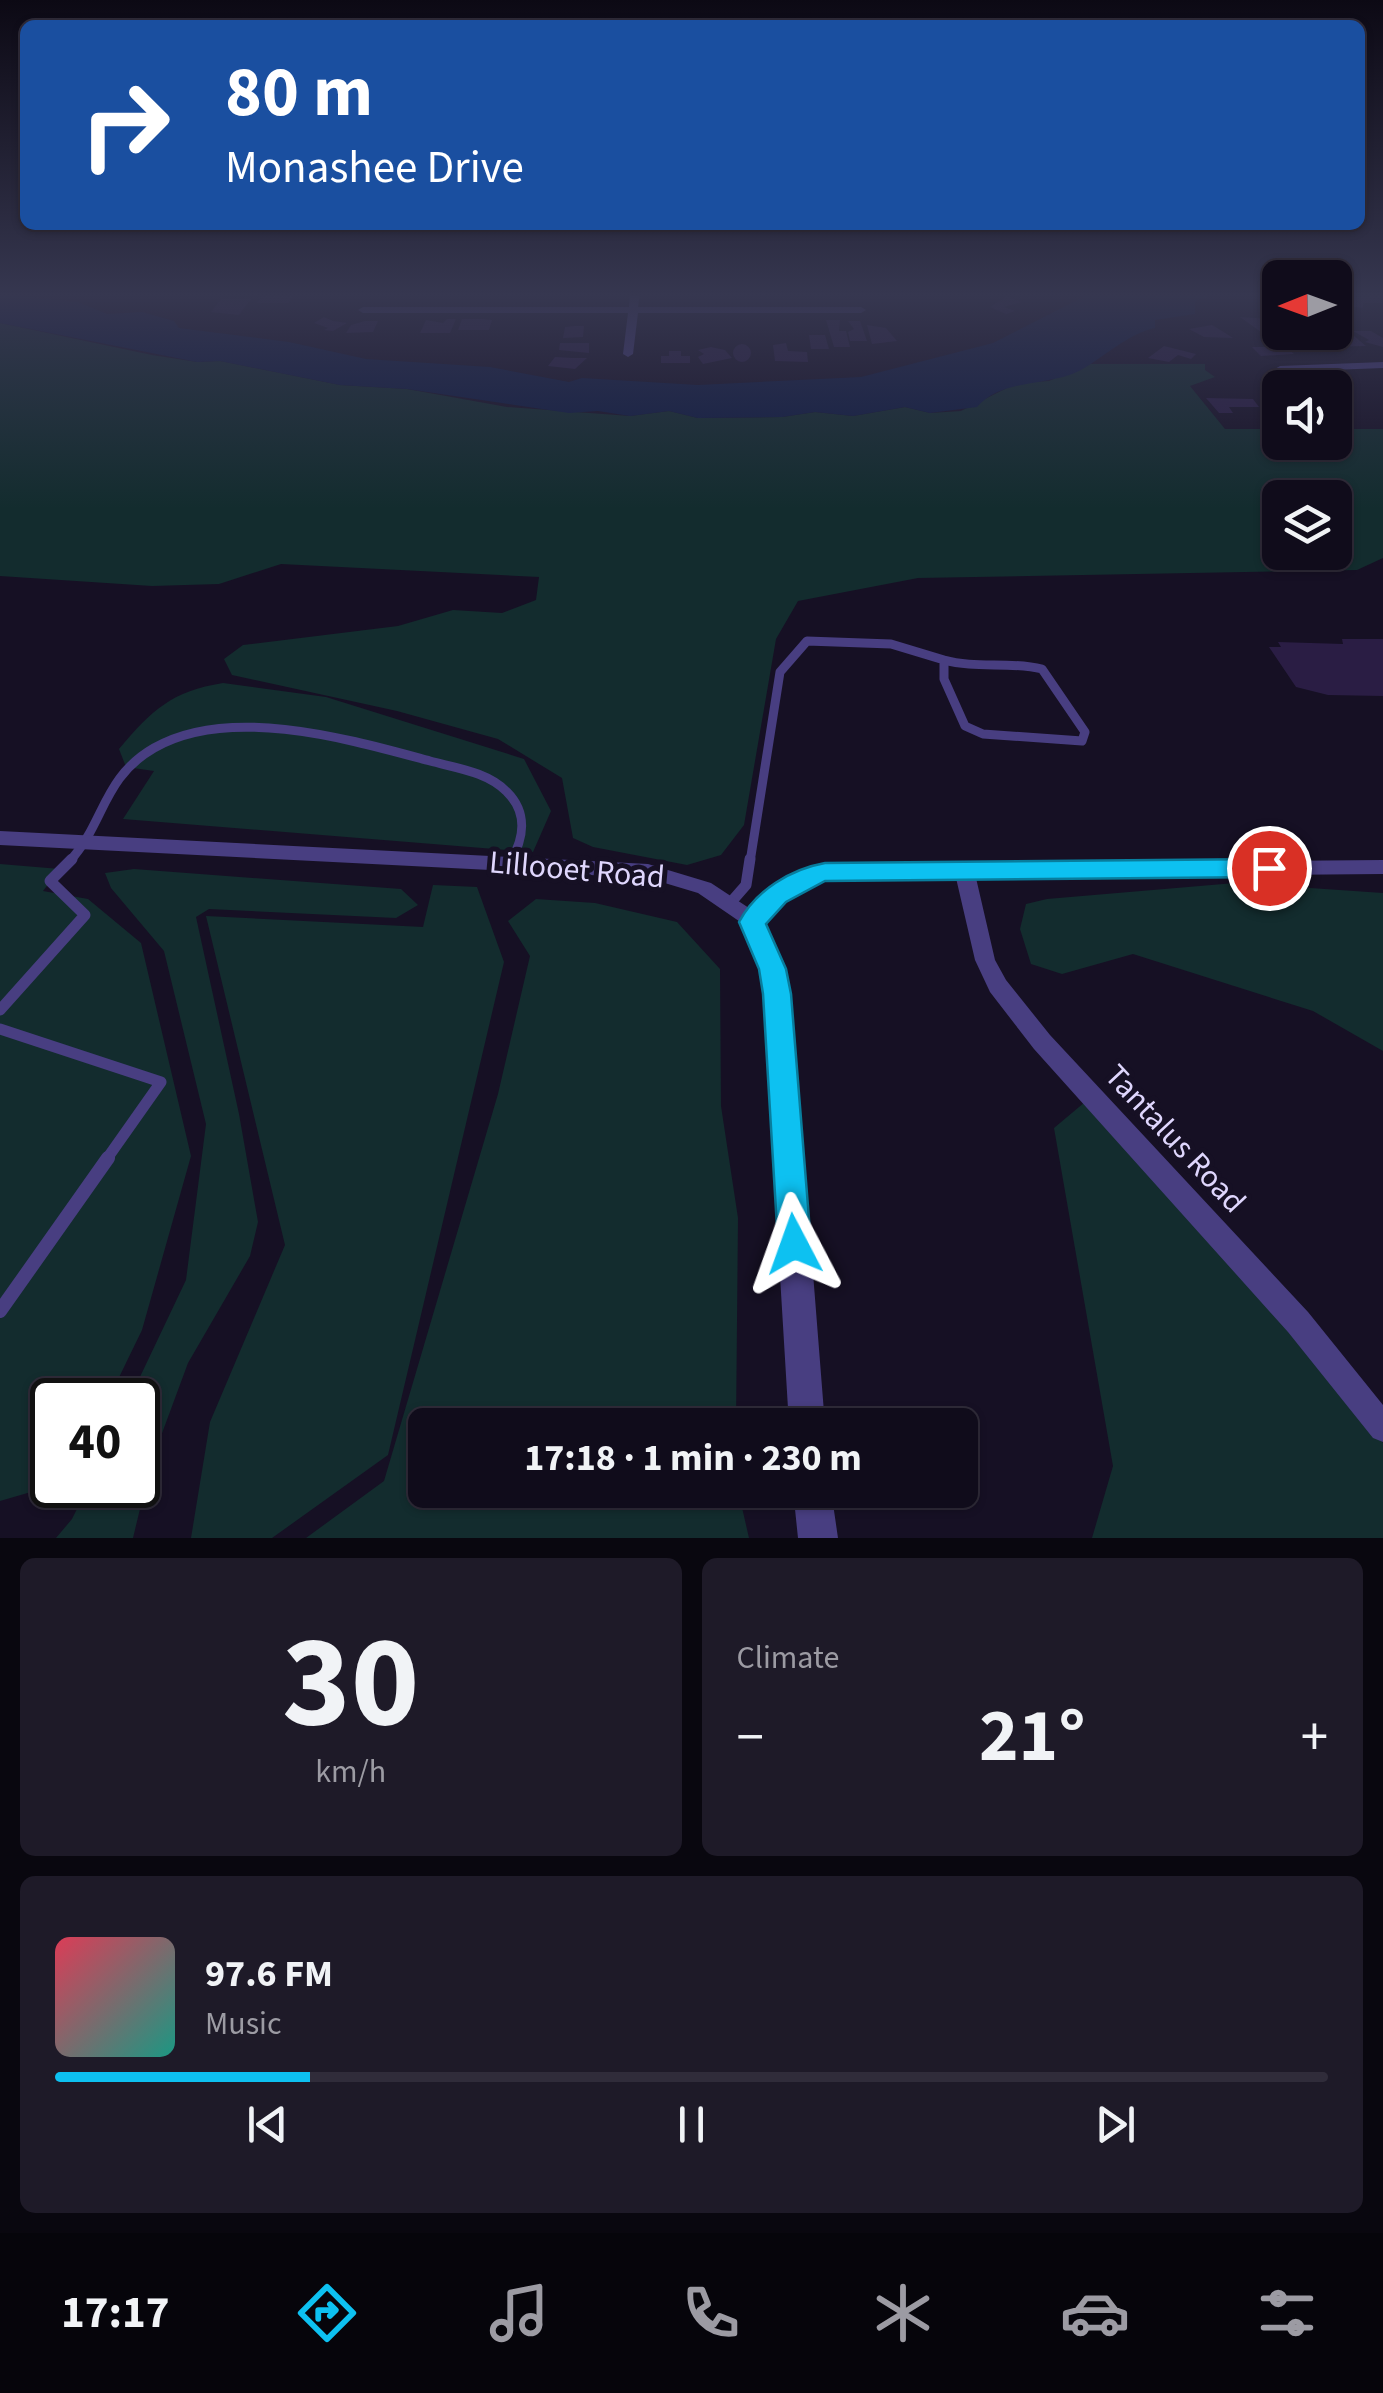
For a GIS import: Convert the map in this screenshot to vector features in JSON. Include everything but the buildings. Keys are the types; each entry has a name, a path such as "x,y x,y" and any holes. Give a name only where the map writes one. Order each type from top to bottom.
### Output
{"street":[{"path":"1280,369 1363,366"},
{"name":"Lillooet Road","path":"0,838 304,851 664,874 742,911"},
{"path":"806,1408 777,994 773,969 742,911 776,896 808,875 1383,867"},
{"name":"Tantalus Road","path":"964,870 985,960 998,986 1042,1042 1298,1322 1383,1428"},
{"path":"814,1508 818,1538"}],"lane":[{"path":"742,911 780,672 807,641 891,644 944,656 959,664 1015,662 1042,669 1086,732 1082,741 983,734 965,726 944,679 944,656"},
{"path":"0,1010 85,914 50,881 84,844 101,798 122,771 144,755 200,732 290,730 497,782 517,800 523,812 520,849 509,864"},
{"path":"0,1029 161,1082 0,1311"}],"green space":[{"path":"0,366 244,366 340,385 407,389 507,407 630,416 669,411 698,418 782,417 815,412 853,416 905,407 930,413 961,411 1017,383 1049,381 1082,366 1205,366 1215,377 1190,386 1225,429 1262,429 1262,460 1352,460 1352,429 1383,429 1383,558 1357,570 918,578 798,601 776,639 744,825 721,855 687,865 593,847 573,838 562,778 498,739 397,711 232,675 224,659 243,645 398,626 453,610 502,613 536,600 539,577 281,564 219,584 152,586 0,576"},
{"path":"223,683 326,697 524,759 551,811 533,852 123,819 154,771 126,767 119,749 164,704 190,691"},
{"path":"0,864 60,869 43,891 88,899 141,943 191,1156 142,1330 119,1378 30,1378 30,1492 0,1501"},
{"path":"134,869 401,889 418,905 396,918 209,909 196,917 258,1222 250,1256 188,1363 160,1439 160,1378 139,1378 186,1280 206,1124 164,951 111,888 105,873"},
{"path":"1235,883 1383,893 1383,1051 1313,1011 1133,954 1062,974 1031,964 1020,929 1026,904 1047,899"},
{"path":"433,885 477,887 504,962 388,1455 272,1538 191,1538 210,1422 285,1245 206,916 423,927"},
{"path":"536,899 595,903 677,922 720,969 721,1106 738,1218 736,1408 408,1408 408,1508 742,1508 749,1538 306,1538 384,1481 498,1094 530,956 508,921"},
{"path":"1085,1102 1325,1369 1383,1443 1383,1538 1092,1538 1113,1466 1054,1128"},
{"path":"78,1508 140,1508 133,1538 56,1538"}],"water":[{"path":"244,366 471,366 569,382 582,378 698,385 861,377 905,366 1087,366 1066,376 999,391 977,407 930,413 905,407 853,416 815,412 782,417 698,418 669,411 630,416 598,411 569,413 407,389 340,385"}],"route":[{"path":"794,1244 777,994 773,969 752,922 776,896 808,875 825,872 1269,868"}]}
